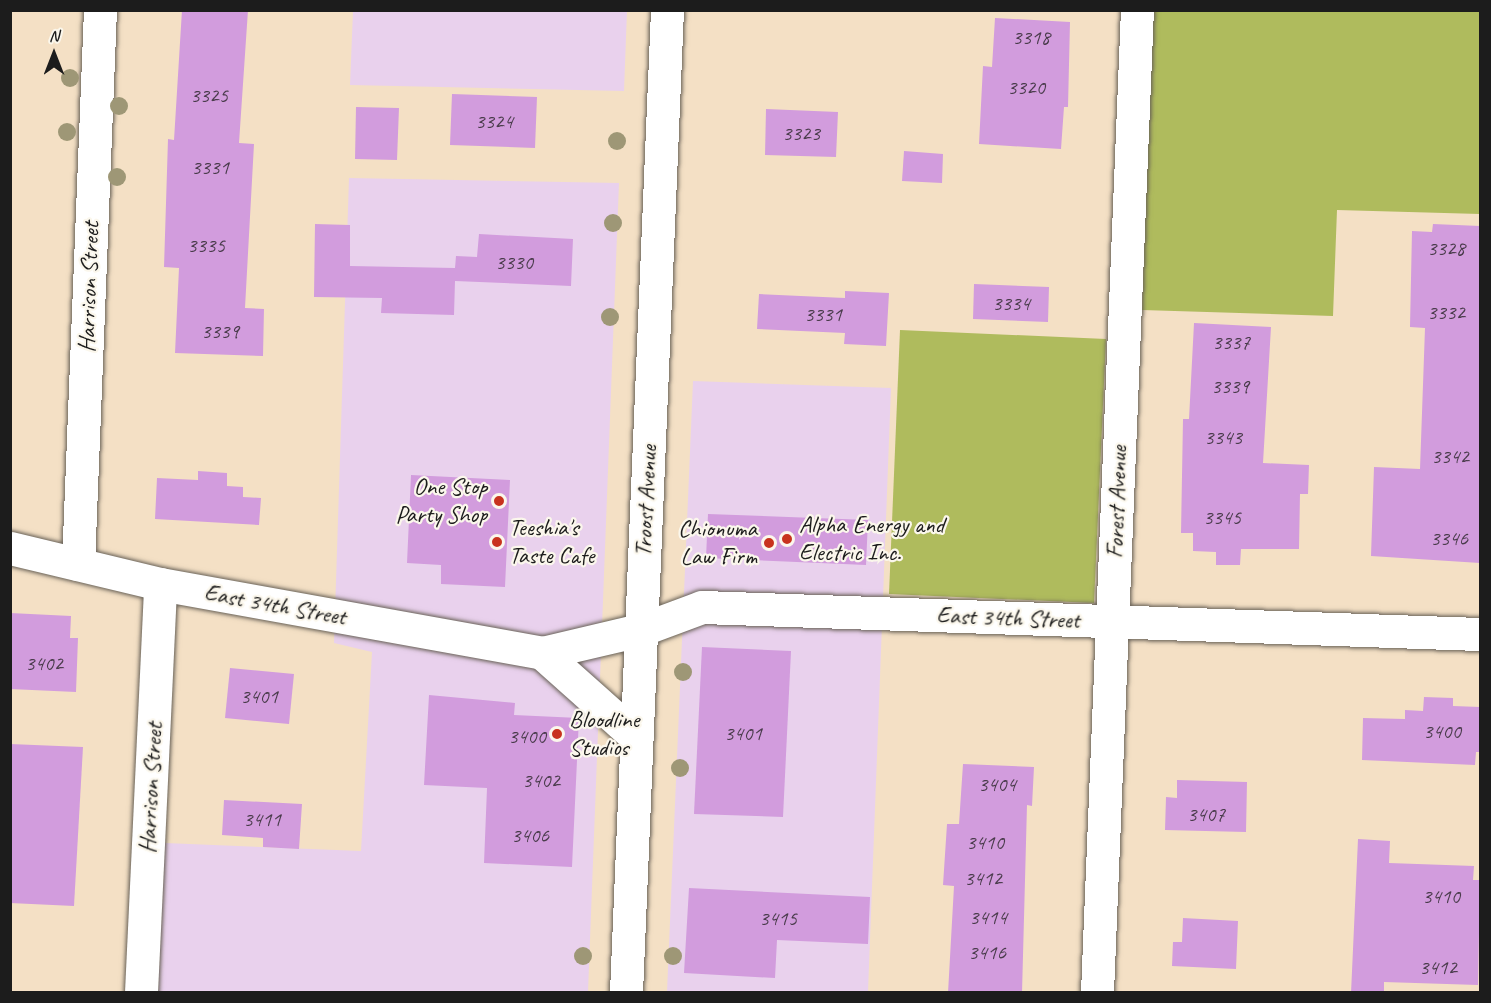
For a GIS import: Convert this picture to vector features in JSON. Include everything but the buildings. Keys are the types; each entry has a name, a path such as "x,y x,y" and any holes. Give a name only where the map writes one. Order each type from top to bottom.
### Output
{"street":[{"name":"Harrison Street","path":"78,564 100,10"},
{"name":"Troost Avenue","path":"626,993 667,10"},
{"name":"Forest Avenue","path":"1097,993 1137,10"},
{"name":"East 34th Street","path":"10,548 160,584 542,653 640,630 702,607 1480,634"},
{"name":"Harrison Street","path":"141,993 160,584"},
{"path":"542,653 635,736"}],"shaded area":[{"path":"353,11 627,11 624,91 350,85"},
{"path":"349,178 619,183 588,992 158,992 165,843 361,851 372,652 334,643"},
{"path":"693,381 891,388 868,992 667,992"}],"green space":[{"path":"1152,11 1480,11 1480,214 1337,210 1333,316 1142,310"},
{"path":"900,330 1106,339 1094,603 889,594"}],"place":[{"name":"One Stop Party Shop","path":"499,501"},
{"name":"Alpha Energy and Electric Inc.","path":"787,539"},
{"name":"Teeshia's Taste Cafe","path":"497,542"},
{"name":"Chionuma Law Firm","path":"769,543"},
{"name":"Bloodline Studios","path":"557,734"}]}
